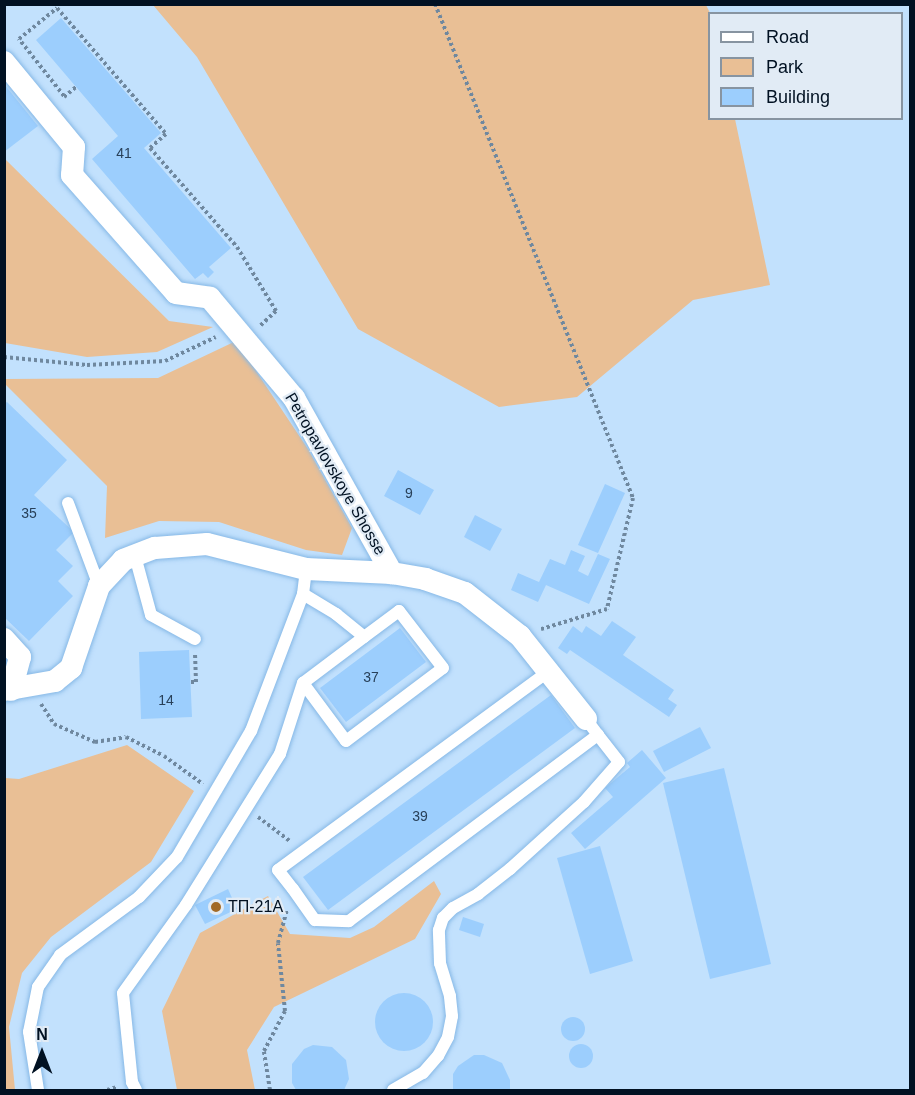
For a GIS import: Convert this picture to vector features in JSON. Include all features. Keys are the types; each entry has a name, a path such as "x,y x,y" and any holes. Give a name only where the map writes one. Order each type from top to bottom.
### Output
{"street":[{"name":"Petropavlovskoye Shosse","path":"4,62 74,147 72,175 176,293 210,298 294,398 392,573"},
{"path":"4,639 20,657 8,690 33,687 54,681 71,668 99,586 123,561 155,548 207,544 306,569 392,573 425,579 465,593 520,636 549,670 592,728"}],"lane":[{"path":"68,503 99,586"},
{"path":"135,556 151,615 195,639"},
{"path":"38,1090 29,1032 38,987 60,955 139,897 177,857 251,731 303,594 306,569"},
{"path":"303,594 336,614 364,637"},
{"path":"136,1090 132,1082 123,993 186,905 280,754 303,683 399,610 443,668 346,741 303,683"},
{"path":"393,1090 423,1073 438,1056 448,1038 452,1016 448,987 440,963 439,930 443,918 456,906 478,894 510,869 584,802 619,762 592,728 349,921 315,920 278,870 302,850 549,670"}],"path":[{"path":"435,4 633,498 607,609 520,636"},
{"path":"4,357 87,365 165,361 241,334 276,311 237,247 150,148 166,134 57,8 19,39 71,105"},
{"path":"64,97 76,87"},
{"path":"190,682 196,682 195,639"},
{"path":"33,687 54,724 95,742 126,736 164,756 215,793"},
{"path":"247,809 302,850"},
{"path":"270,1090 264,1051 285,1011 278,943 292,889"}],"green space":[{"path":"153,5 706,5 710,12 708,120 735,120 770,285 693,300 577,397 499,407 358,329 197,57"},
{"path":"5,159 169,321 213,327 157,352 87,357 5,343"},
{"path":"236,341 308,449 352,528 342,555 306,550 219,522 159,521 105,538 107,486 5,384 4,379 158,378"},
{"path":"127,745 194,791 151,862 51,937 22,973 9,1027 15,1090 5,1090 5,778 19,779"},
{"path":"434,881 441,894 415,939 274,1007 247,1050 255,1090 177,1090 162,1011 200,933 268,896 290,934 350,938 374,927"}],"building":[{"path":"61,18 161,133 144,148 231,248 209,267 214,272 208,278 203,273 195,279 92,159 118,136 36,40"},
{"path":"4,84 38,126 4,152"},
{"path":"7,402 67,460 34,495 74,532 56,550 73,566 58,581 73,596 29,641 4,617 4,404"},
{"path":"398,470 434,490 420,515 384,496"},
{"path":"605,484 625,493 598,553 578,545"},
{"path":"475,515 502,529 490,551 464,537"},
{"path":"571,550 585,556 578,571 588,576 598,554 610,559 589,604 546,585 538,602 511,590 518,573 539,582 550,559 565,565"},
{"path":"612,621 636,637 623,655 674,690 668,699 677,705 669,717 570,650 567,654 558,648 573,626 582,633 586,626 601,636"},
{"path":"400,628 426,662 346,722 320,688"},
{"path":"189,650 192,717 141,719 139,652"},
{"path":"551,695 575,728 328,910 303,877"},
{"path":"700,727 711,748 664,772 653,751"},
{"path":"642,750 666,778 585,849 571,833 613,797 605,788 630,767 627,763"},
{"path":"724,768 771,964 710,979 663,783"},
{"path":"600,846 633,961 590,974 557,858"},
{"name":"ТП-21А","path":"228,889 237,909 205,924 195,905"},
{"path":"463,917 484,924 480,937 459,930"},
{"path":"398,993 410,993 425,1001 433,1016 433,1028 425,1043 410,1051 398,1051 383,1043 375,1028 375,1016 383,1001"},
{"path":"573,1017 582,1020 585,1029 582,1038 573,1041 564,1038 561,1029 564,1020"},
{"path":"581,1044 590,1047 593,1056 590,1065 581,1068 572,1065 569,1056 572,1047"},
{"path":"313,1045 332,1047 346,1060 349,1079 344,1090 296,1090 292,1083 292,1064 304,1049"},
{"path":"474,1055 484,1055 502,1063 510,1080 510,1090 453,1090 453,1074 458,1066"}],"place":[{"name":"ТП-21А","path":"216,907"}]}
